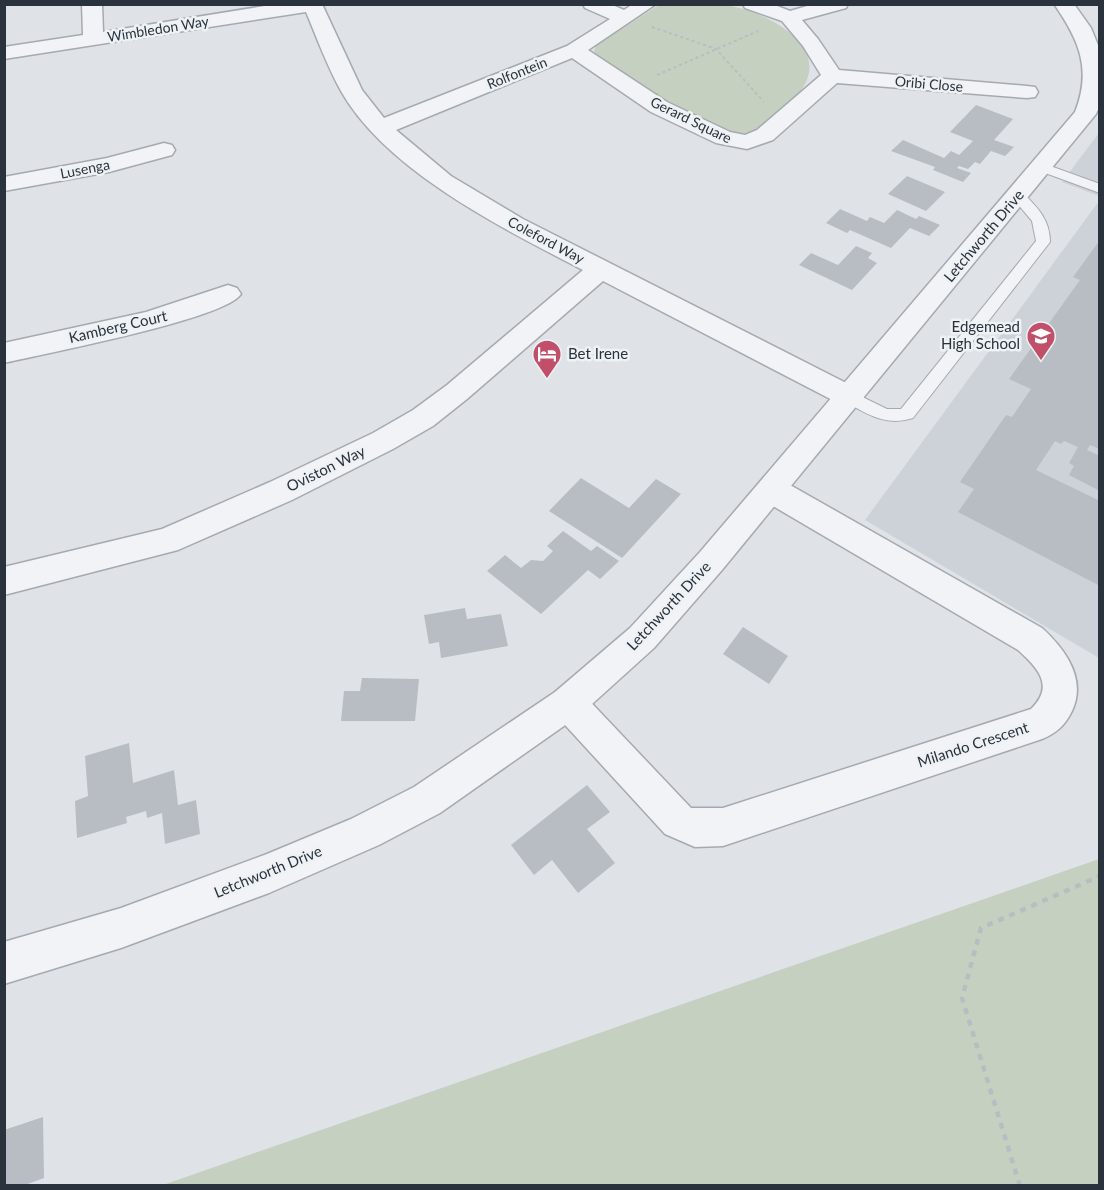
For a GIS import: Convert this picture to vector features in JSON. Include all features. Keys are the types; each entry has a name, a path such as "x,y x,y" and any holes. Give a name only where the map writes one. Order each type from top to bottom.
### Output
{"street":[{"path":"92,4 93,39"},
{"path":"592,4 626,18"},
{"name":"Rolfontein","path":"380,128 574,50 647,4"},
{"path":"752,4 789,17 811,43 832,76"},
{"path":"789,17 839,4"},
{"name":"Letchworth Drive","path":"4,963 121,928 269,873 365,832 428,800 568,703 642,638 772,490 1085,114 1092,99 1095,65 1089,44 1076,20 1063,4"},
{"name":"Wimbledon Way","path":"4,53 312,5"},
{"name":"Coleford Way","path":"312,5 351,92 380,128 443,181 514,224 850,397"},
{"name":"Gerard Square","path":"574,50 659,107 730,141 747,142 760,138 832,76"},
{"name":"Oribi Close","path":"832,76 1027,92"},
{"name":"Lusenga","path":"4,184 109,165 164,150"},
{"name":"Oviston Way","path":"4,581 167,541 281,491 383,441 423,418 457,392 601,268"},
{"name":"Kamberg Court","path":"4,353 158,319 188,311 228,294"},
{"name":"Milando Crescent","path":"568,703 678,821 702,830 723,827 1042,722 1050,716 1060,698 1060,679 1049,657 1030,639 772,490"}],"lane":[{"path":"1042,167 1100,189"},
{"path":"850,397 887,416 899,417 907,414 1043,242 1043,231 1038,215 1018,196"}],"path":[{"path":"629,87 789,17"},
{"path":"626,18 716,49 781,121"},
{"path":"1020,1185 962,998 981,928 1100,876"}],"shaded area":[{"path":"1099,133 1099,196 1062,182"},
{"name":"Edgemead High School","path":"1099,201 1099,658 865,520"}],"green space":[{"path":"659,5 723,5 737,7 770,20 799,41 807,55 809,70 804,86 791,101 760,127 750,132 738,133 731,132 655,95 597,57 594,51 596,45"},
{"path":"1099,859 1099,1185 163,1185"}],"building":[{"path":"976,105 1013,119 994,140 1014,147 1005,156 991,151 980,164 975,162 968,169 959,166 957,168 971,173 963,182 933,170 935,167 891,151 903,140 944,158 951,151 959,155 973,141 950,132"},
{"path":"907,176 945,192 926,211 888,194"},
{"path":"840,209 867,221 870,217 884,223 897,210 916,219 919,216 940,225 929,236 910,228 891,248 850,230 847,233 826,223"},
{"path":"1100,240 1100,449 1090,445 1087,450 1100,456 1100,491 1069,475 1074,466 1069,463 1078,447 1064,441 1061,444 1055,441 1036,470 1100,501 1100,586 958,512 974,489 960,482 1006,415 1012,417 1031,389 1009,379 1080,280 1073,277"},
{"path":"856,246 872,253 868,258 877,263 852,290 799,265 811,253 838,265"},
{"path":"581,478 629,508 656,479 681,494 622,558 549,511"},
{"path":"563,531 591,551 597,546 619,561 600,579 588,570 541,614 487,571 505,555 521,568 531,560 543,561 553,551 547,546"},
{"path":"465,608 467,619 501,614 508,646 441,658 439,642 429,644 424,615"},
{"path":"743,627 788,656 769,684 723,654"},
{"path":"362,678 419,679 415,721 341,721 344,691 360,691"},
{"path":"129,743 133,783 174,770 178,805 196,800 200,834 165,844 162,813 147,818 146,811 126,817 127,823 77,838 75,801 88,796 85,756"},
{"path":"587,785 610,812 587,829 615,863 578,893 552,860 534,875 511,845"},
{"path":"43,1117 44,1178 22,1186 4,1186 4,1130"}],"place":[{"name":"Edgemead High School","path":"1041,362"},
{"name":"Bet Irene","path":"547,380"}]}
